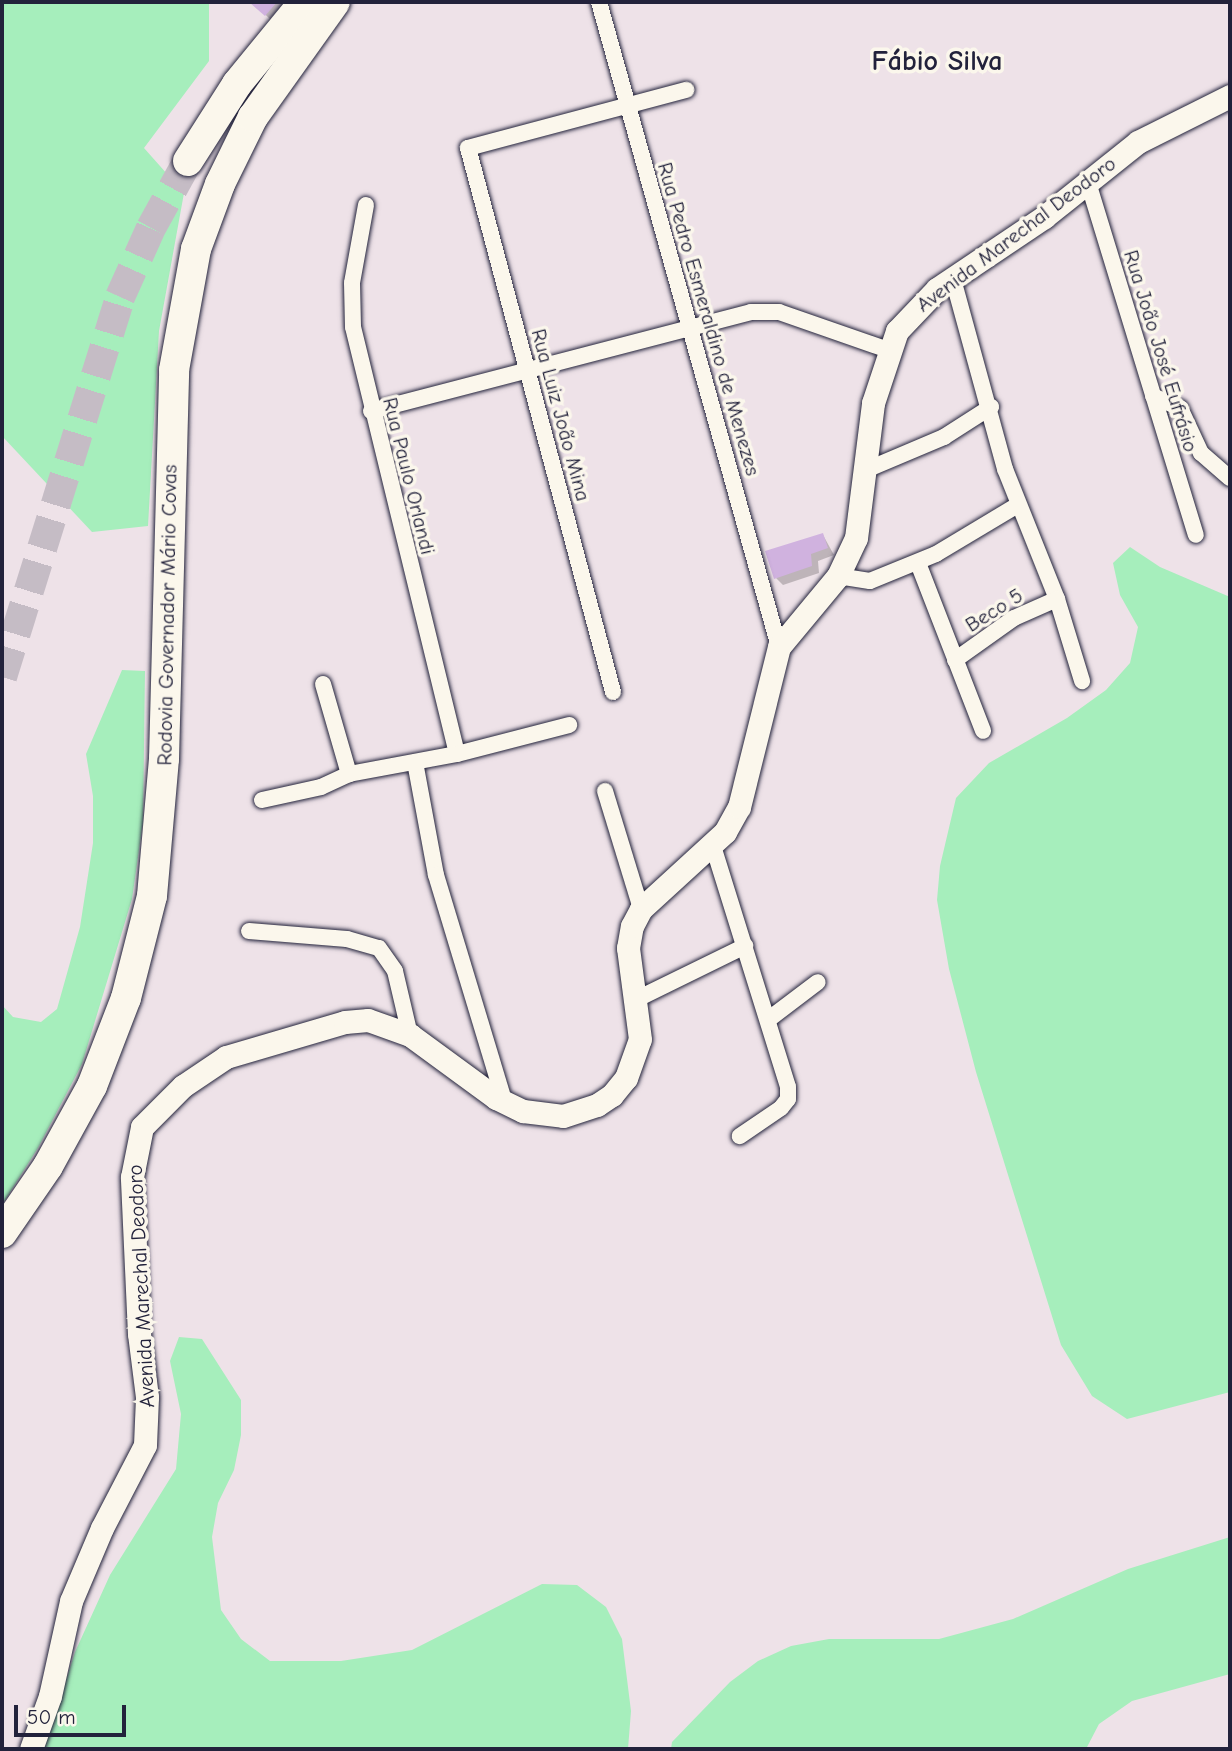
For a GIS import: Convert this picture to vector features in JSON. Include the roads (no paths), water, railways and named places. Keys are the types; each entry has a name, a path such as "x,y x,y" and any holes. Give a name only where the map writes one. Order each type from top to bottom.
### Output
{"highway":[{"path":"188,161 237,85 304,2"},
{"name":"Rodovia Governador Mário Covas","path":"2,1233 48,1166 92,1086 126,998 152,896 164,759 172,407 180,325 196,250 220,184 253,117 335,2"}],"street":[{"name":"Rua Pedro Esmeraldino de Menezes","path":"599,2 779,647"},
{"path":"628,105 686,90"},
{"name":"Avenida Marechal Deodoro","path":"31,1749 50,1696 71,1601 102,1528 145,1445 147,1397 132,1177 142,1127 183,1086 248,1047 345,1022 369,1020 410,1035 505,1103 563,1116 597,1105 612,1095 626,1078 640,1039 628,948 641,909 713,846 739,807 748,782 768,677 779,647 838,576 856,538 873,403 888,350 908,318 953,279 1044,217 1087,179 1166,124 1230,96"},
{"name":"Rua Luiz João Mina","path":"613,692 468,148 628,105"},
{"name":"Rua João José Eufrásio","path":"1087,179 1196,535"},
{"name":"Rua Paulo Orlandi","path":"366,205 351,304 371,411 457,754"},
{"path":"953,279 1018,505 1057,599 1082,681"},
{"path":"371,411 690,327 765,310 888,350"},
{"path":"1153,396 1180,408 1201,453 1230,478"},
{"path":"866,470 944,437 990,407"},
{"path":"838,576 870,582 918,563 1018,505"},
{"path":"918,563 983,731"},
{"name":"Beco 5","path":"955,660 1014,618 1057,599"},
{"path":"323,684 349,774"},
{"path":"262,800 321,787 349,774 457,754 569,725"},
{"path":"415,762 436,875 505,1103"},
{"path":"605,791 641,909"},
{"path":"713,846 769,1019 785,1073 788,1099 740,1136"},
{"path":"249,931 347,939 379,948 390,957 395,971 410,1035"},
{"path":"635,1000 745,946"},
{"path":"769,1019 818,982"}],"tunnel":[{"path":"2,677 120,297 151,228 188,161"}],"district":[{"name":"Fábio Silva","path":"937,61"}]}
